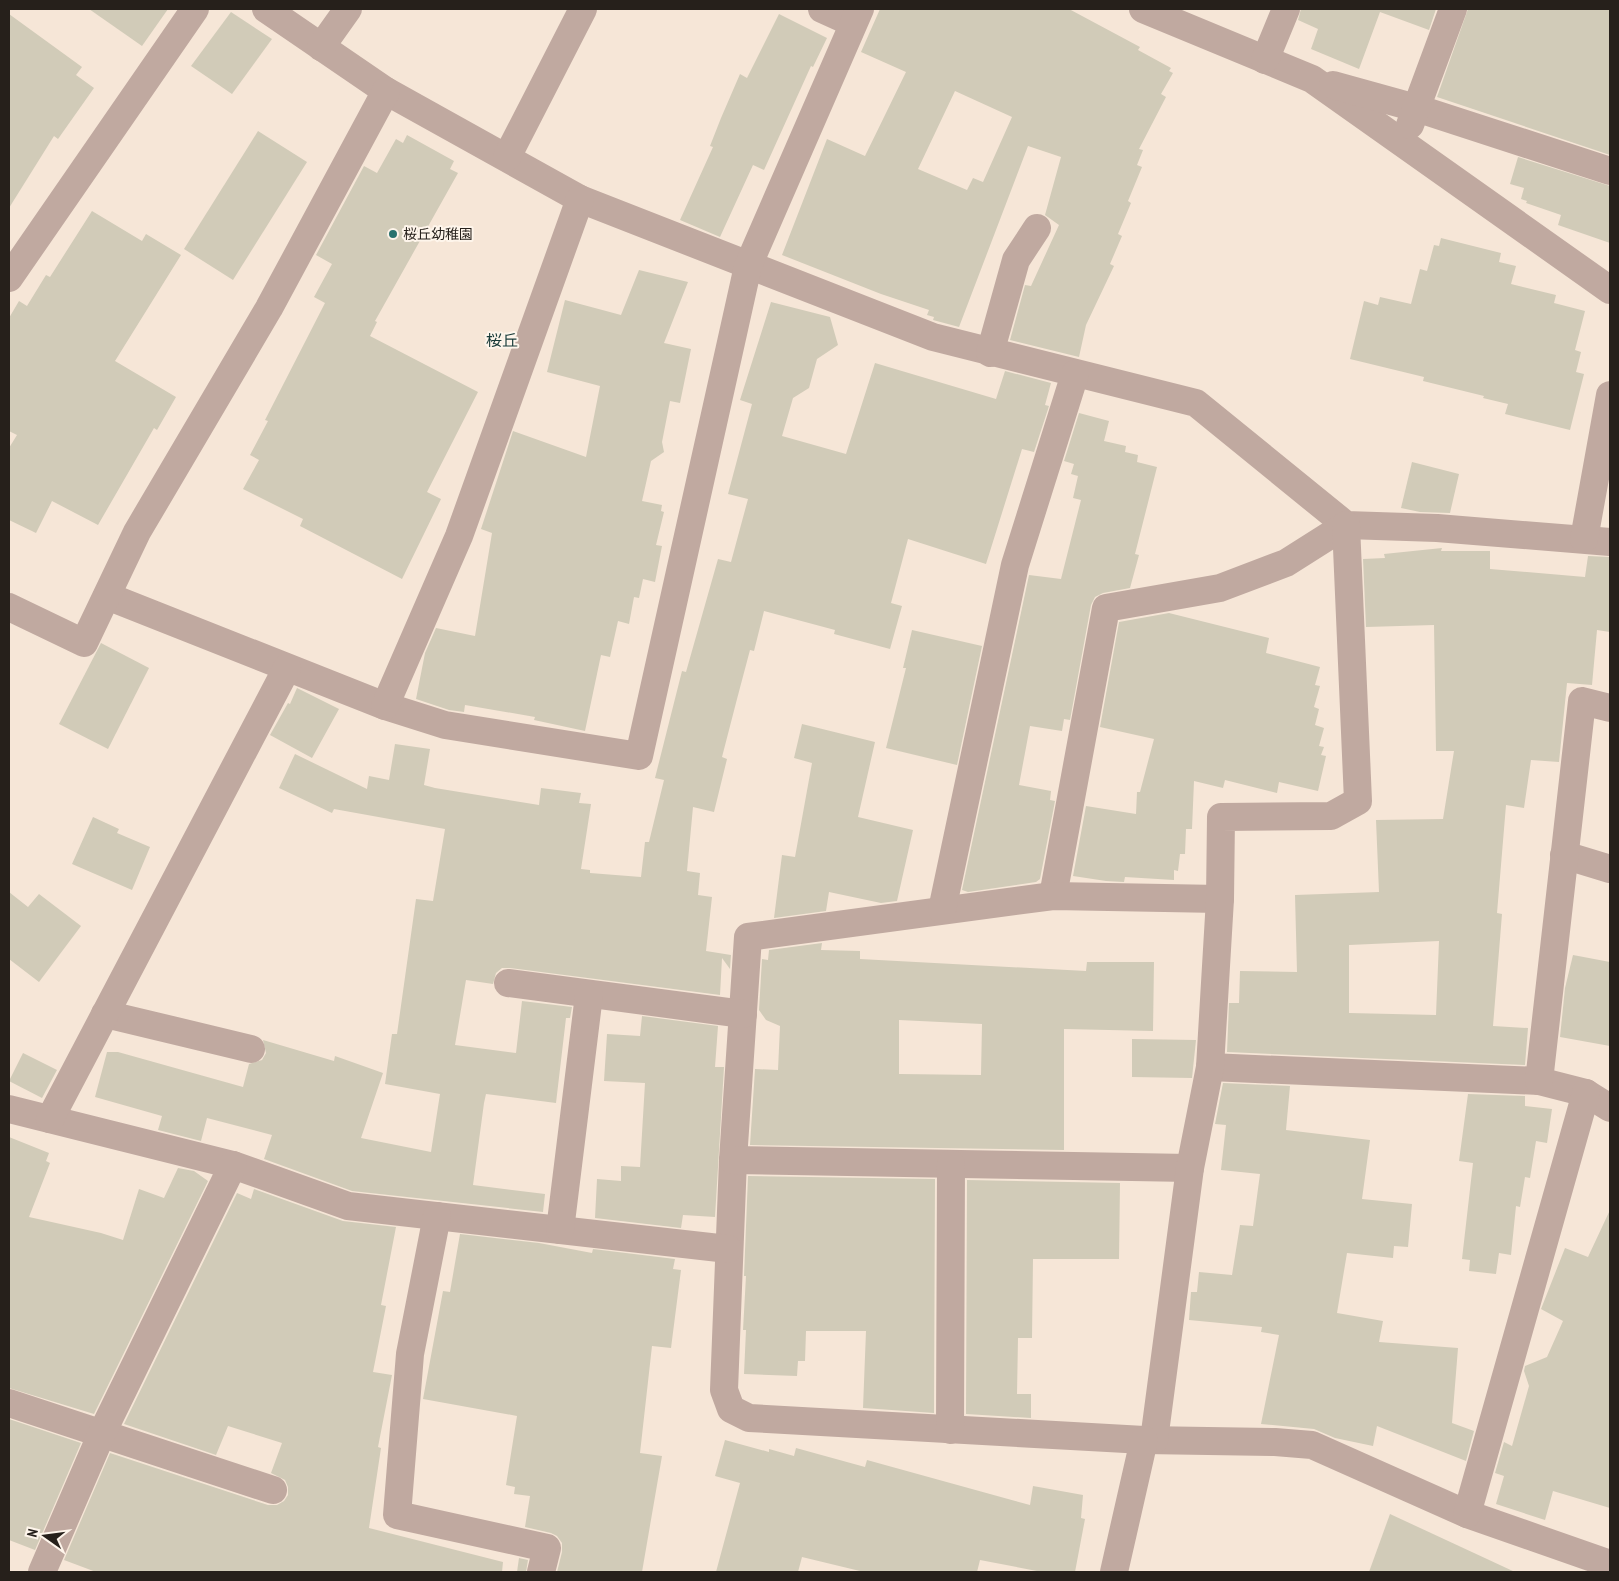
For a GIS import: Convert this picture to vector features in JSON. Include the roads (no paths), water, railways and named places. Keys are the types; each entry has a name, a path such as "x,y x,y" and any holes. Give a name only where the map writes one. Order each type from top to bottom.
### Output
{"street":[{"path":"9,278 195,9"},
{"path":"266,9 386,91 580,199 933,337 1196,403 1346,525 1358,802 1331,816 1221,817 1220,899 1210,1067 1190,1168 1149,1440 1114,1572"},
{"path":"321,47 348,9"},
{"path":"507,157 583,9"},
{"path":"107,596 385,706 445,725 639,756 748,266 856,16 822,9"},
{"path":"1143,9 1312,79 1416,108 1610,171"},
{"path":"1265,60 1286,9"},
{"path":"1403,143 1452,9"},
{"path":"1312,79 1610,290"},
{"path":"9,607 84,643 137,532 269,308 386,91"},
{"path":"385,706 459,536 580,199"},
{"path":"990,352 1016,260 1037,228"},
{"path":"942,910 1015,565 1075,374"},
{"path":"1584,539 1610,395"},
{"path":"1053,896 1106,608 1220,588 1286,562 1346,525 1437,528 1610,542"},
{"path":"50,1119 287,668"},
{"path":"1539,1081 1582,701 1610,708"},
{"path":"1564,855 1610,869"},
{"path":"1220,899 1053,896 748,937 728,1249 724,1390 732,1409 749,1418 1149,1440 1275,1442 1312,1446 1467,1514 1610,1564"},
{"path":"508,983 743,1014"},
{"path":"560,1230 589,995"},
{"path":"105,1014 251,1049"},
{"path":"1210,1067 1539,1081 1586,1093 1610,1108"},
{"path":"1467,1514 1586,1093"},
{"path":"9,1109 233,1165 348,1206 728,1249"},
{"path":"733,1160 1190,1168"},
{"path":"950,1430 951,1164"},
{"path":"42,1572 102,1433 233,1165"},
{"path":"437,1216 410,1354 396,1515 547,1548 541,1572"},
{"path":"9,1403 273,1490"}],"place":[{"name":"桜丘幼稚園","path":"393,234"}],"district":[{"name":"桜丘","path":"502,340"}]}
